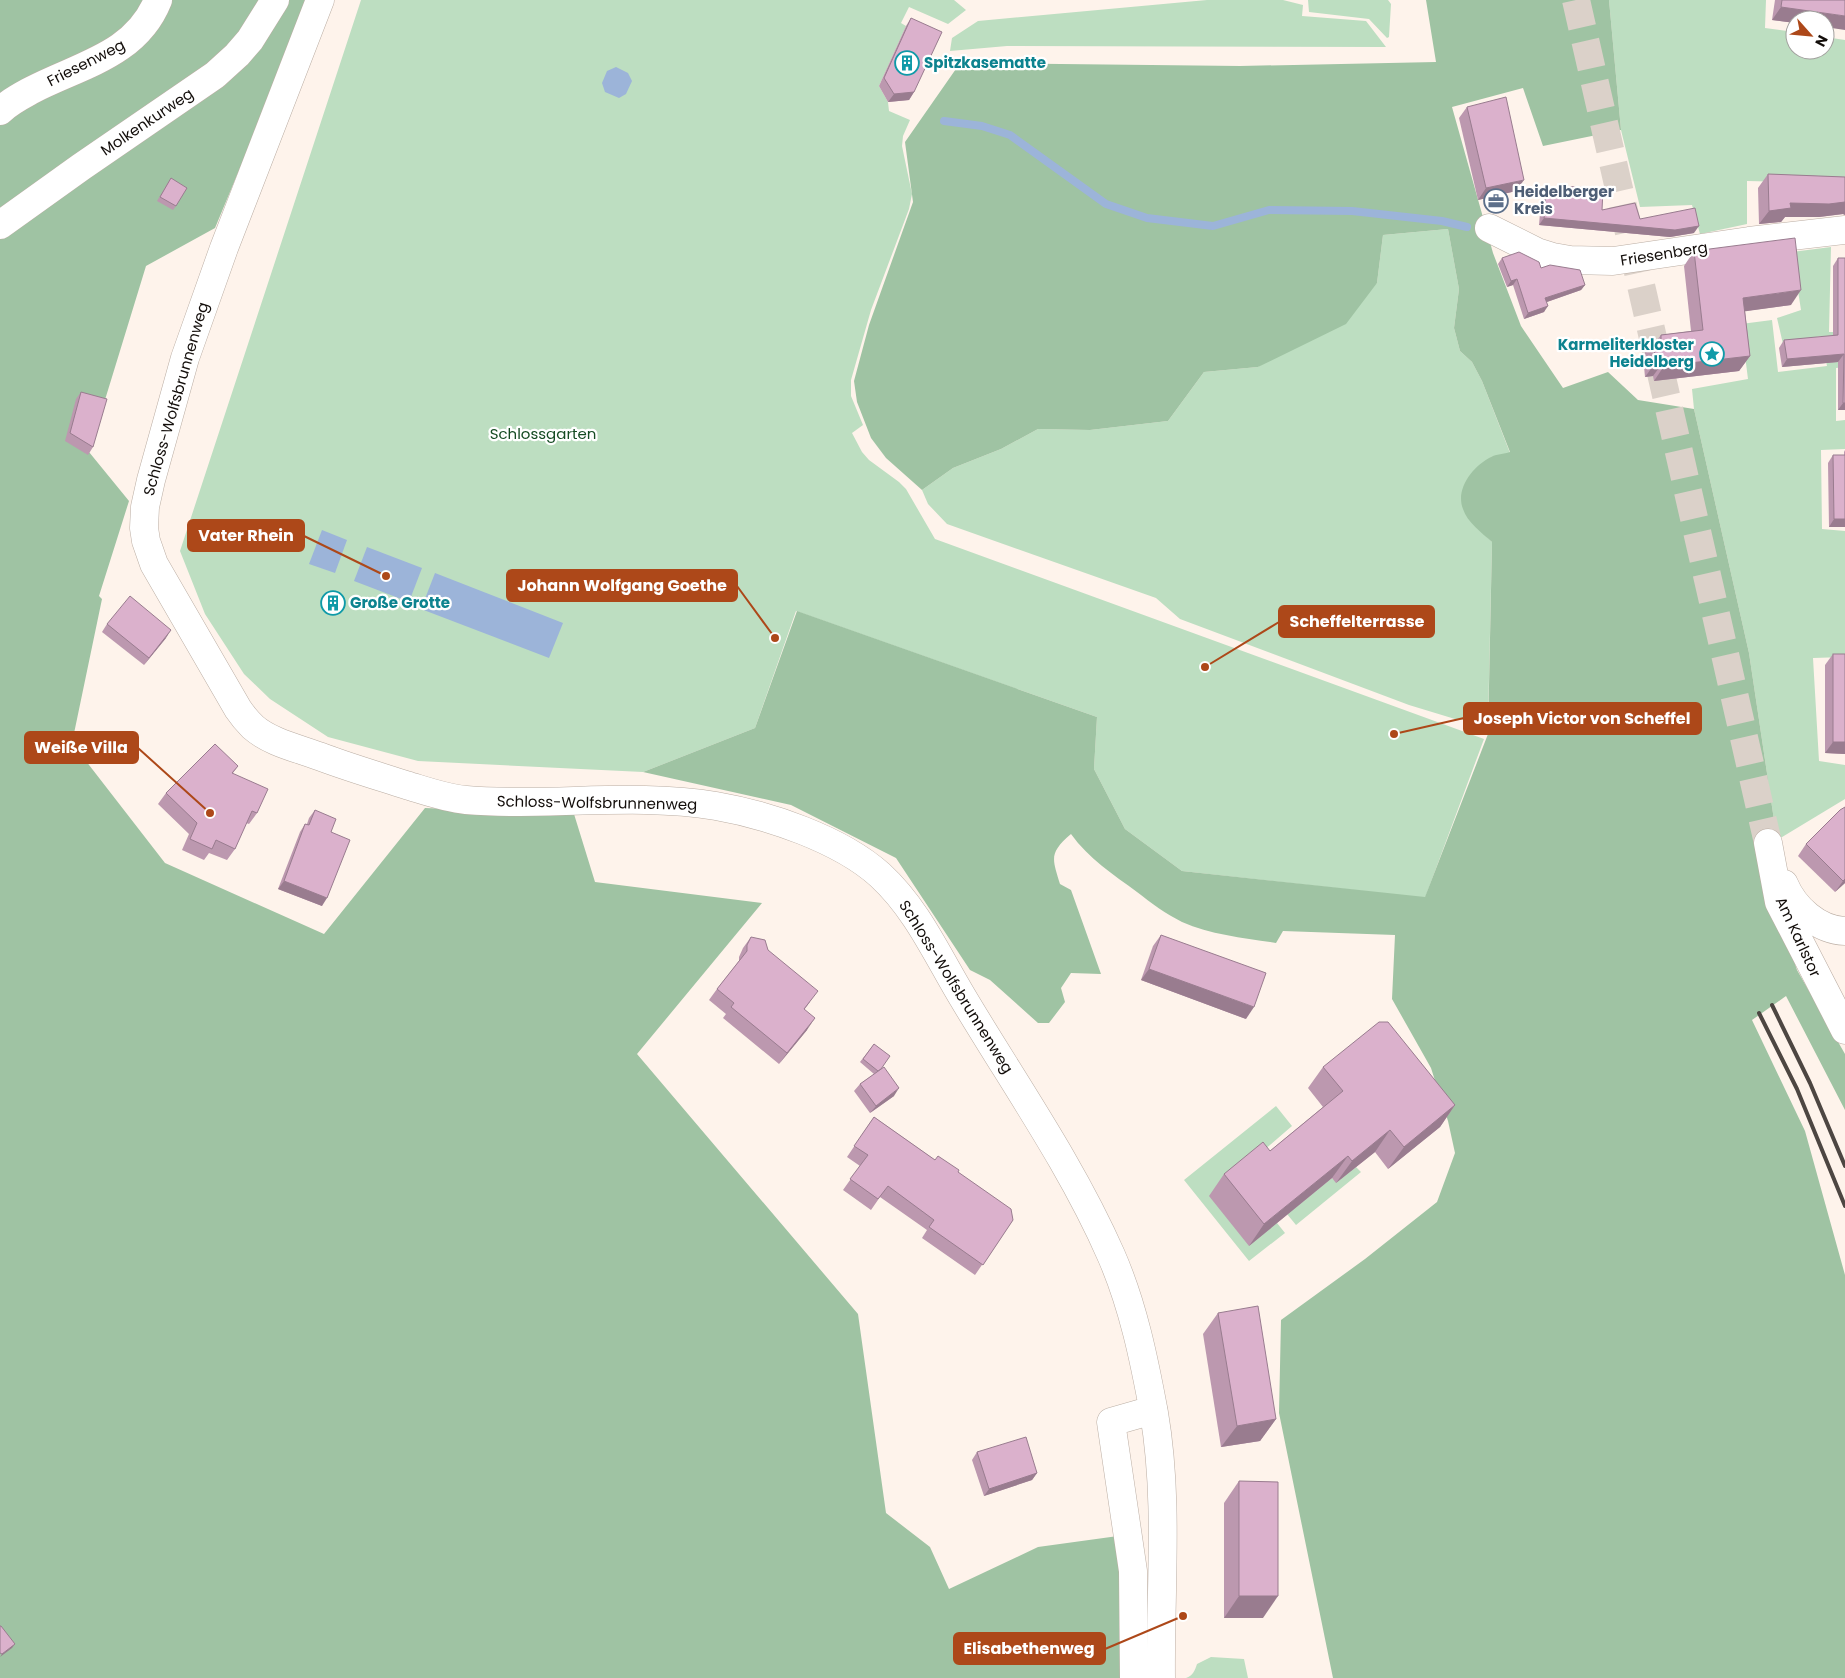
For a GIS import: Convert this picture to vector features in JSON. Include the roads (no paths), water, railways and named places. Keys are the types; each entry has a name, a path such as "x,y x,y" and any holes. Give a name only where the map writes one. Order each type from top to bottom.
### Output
{"street":[{"name":"Friesenweg","path":"0,111 17,98 100,59 124,45 141,29 158,0"},
{"name":"Molkenkurweg","path":"0,224 215,74 237,55 250,40 275,0"},
{"name":"Schloss-Wolfsbrunnenweg","path":"320,0 192,336 145,507 144,528 146,541 154,564 224,686 247,720 258,731 266,735 348,767 435,794 466,800 656,801 716,806 762,817 837,846 870,866 892,887 914,914 1077,1185 1110,1253 1123,1288 1139,1340 1158,1440 1162,1489 1161,1678"},
{"name":"Friesenberg","path":"1494,226 1537,252 1553,257 1570,260 1613,261 1749,241 1845,230"},
{"name":"Am Karlstor","path":"1845,931 1829,928 1816,922 1799,908 1786,889 1768,843 1779,902 1845,1030"},
{"path":"1134,1678 1133,1571 1111,1422 1153,1410"}],"water":[{"path":"616,67 628,73 632,81 626,94 619,98 605,92 602,83 607,71"},
{"path":"322,530 347,540 335,573 309,564"},
{"path":"367,547 422,568 409,602 354,581"},
{"path":"435,573 563,623 549,658 421,609"}],"waterway":[{"path":"944,121 982,126 1010,135 1106,204 1147,218 1213,226 1269,210 1352,211 1442,221 1467,227"}],"tunnel":[{"path":"1576,0 1768,843"}],"railway":[{"path":"1772,1005 1810,1083 1845,1166"},
{"path":"1759,1013 1797,1089 1845,1206"}],"place":[{"name":"Spitzkasematte","path":"907,63"},
{"name":"Heidelberger Kreis","path":"1496,201"},
{"name":"Karmeliterkloster Heidelberg","path":"1712,354"},
{"name":"Vater Rhein","path":"386,576"},
{"name":"Große Grotte","path":"333,603"},
{"name":"Johann Wolfgang Goethe","path":"775,638"},
{"name":"Scheffelterrasse","path":"1205,667"},
{"name":"Joseph Victor von Scheffel","path":"1394,734"},
{"name":"Weiße Villa","path":"210,813"},
{"name":"Elisabethenweg","path":"1183,1616"}],"park label":[{"name":"Schlossgarten","path":"543,434"}]}
